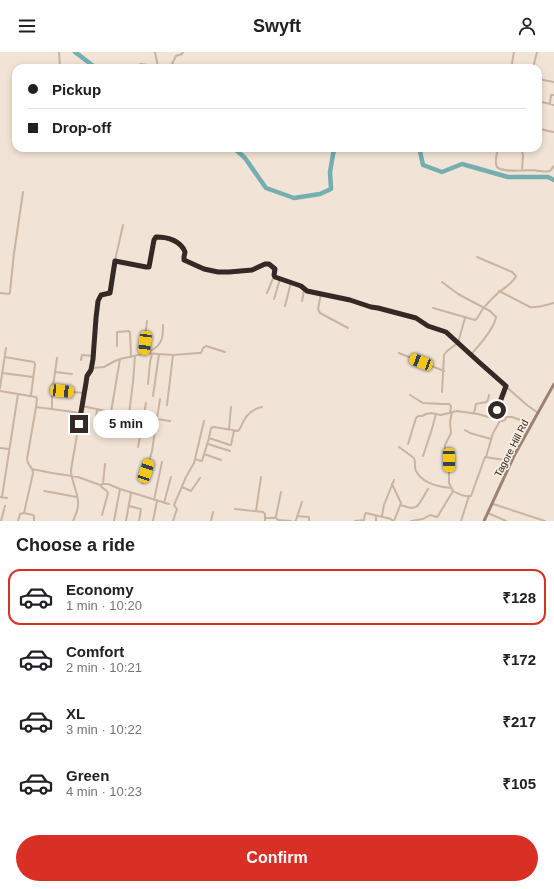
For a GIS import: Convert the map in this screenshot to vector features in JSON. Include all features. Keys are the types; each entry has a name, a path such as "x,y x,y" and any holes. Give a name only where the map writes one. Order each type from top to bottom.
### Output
{"main road":[{"name":"Tagore Hill Rd","path":"484,521 493,504 511,461 554,384"}],"street":[{"path":"59,52 60,64"},
{"path":"155,52 158,64"},
{"path":"172,64 176,56 182,54 183,52"},
{"path":"512,64 514,52"},
{"path":"534,64 537,52"},
{"path":"542,80 554,82"},
{"path":"550,104 551,95 554,95"},
{"path":"542,102 554,105"},
{"path":"542,129 554,132"},
{"path":"497,152 497,166 507,170 550,171 554,166"},
{"path":"522,152 522,171"},
{"path":"0,293 10,293 23,192"},
{"path":"73,521 78,509 78,497 71,476 71,470 87,376 91,370 97,308 101,295 109,294 110,292 123,225"},
{"path":"115,261 148,268 156,237 171,239 183,247 185,252 183,258 185,261 211,271 229,272 254,269 263,264 267,264 275,268 274,276 267,293"},
{"path":"432,308 476,320 499,291 513,281 516,276 512,272 477,257"},
{"path":"274,276 301,286 307,291 350,300 371,307 412,316 428,326 446,332 527,405 538,413"},
{"path":"274,299 280,279"},
{"path":"285,306 291,282"},
{"path":"442,282 458,294 484,308 495,316 496,319 488,333 471,355"},
{"path":"302,301 304,289"},
{"path":"499,291 530,307 539,307 554,303"},
{"path":"321,294 318,309 320,313 348,328"},
{"path":"442,392 444,354 458,343 465,318"},
{"path":"144,354 147,321"},
{"path":"144,354 159,344 162,337 163,325"},
{"path":"116,346 116,332 130,331 131,357"},
{"path":"91,370 104,367 120,359 144,354 173,355 201,353 203,348 206,346 226,352"},
{"path":"0,388 6,348"},
{"path":"399,353 444,371"},
{"path":"148,384 152,354"},
{"path":"153,396 158,354"},
{"path":"81,360 82,355 93,356"},
{"path":"167,405 173,355"},
{"path":"129,414 135,356"},
{"path":"5,357 34,362 31,395"},
{"path":"52,409 52,394 57,358"},
{"path":"111,412 120,359"},
{"path":"55,372 72,374"},
{"path":"2,373 33,377"},
{"path":"505,385 496,414 499,417 514,418 532,424"},
{"path":"0,391 31,395 37,398 27,458 28,464 33,472 24,513"},
{"path":"62,391 84,393"},
{"path":"7,498 1,497 18,394"},
{"path":"410,395 423,403 449,404 451,406 451,433 445,447 446,454 449,458 450,483 453,491 469,496"},
{"path":"474,413 476,404 487,402 489,395"},
{"path":"143,483 152,455 160,399"},
{"path":"138,447 146,403"},
{"path":"82,406 170,421"},
{"path":"36,407 81,413"},
{"path":"229,430 231,407"},
{"path":"195,460 202,461 209,438 210,429 212,427 234,431 240,430 244,420 255,409 262,407"},
{"path":"97,409 96,419 103,422 102,433"},
{"path":"408,444 417,416 422,416 428,413 442,415 457,411 474,413 500,421 505,420 506,417"},
{"path":"423,456 436,414"},
{"path":"173,521 177,509 174,505 195,460 204,421"},
{"path":"461,521 483,460 486,457 494,431 500,421"},
{"path":"465,430 491,439"},
{"path":"209,438 231,445 234,431"},
{"path":"207,443 230,451"},
{"path":"399,447 414,458 416,471 422,478 436,486 451,488"},
{"path":"0,448 9,449"},
{"path":"204,454 221,460"},
{"path":"486,457 511,461"},
{"path":"153,521 162,462"},
{"path":"102,515 108,493 102,488 105,464"},
{"path":"32,469 108,484 131,493 169,504"},
{"path":"256,511 261,476"},
{"path":"164,503 171,477"},
{"path":"182,487 191,491 200,478"},
{"path":"382,516 384,505 394,480"},
{"path":"355,521 364,520 366,513 382,516 394,521 400,501 392,484"},
{"path":"114,521 120,489"},
{"path":"400,505 411,508 416,507 428,489"},
{"path":"44,491 78,497"},
{"path":"411,521 423,519 430,515 437,517 453,491"},
{"path":"275,517 281,492"},
{"path":"126,521 131,493"},
{"path":"294,521 296,520 302,502"},
{"path":"493,504 545,521"},
{"path":"1,521 5,506"},
{"path":"129,506 141,509 139,521"},
{"path":"235,509 264,513 266,520 275,517"},
{"path":"211,521 213,512"},
{"path":"18,521 20,514 24,513 33,515 34,521"},
{"path":"488,513 506,521"},
{"path":"376,515 376,521"},
{"path":"297,516 309,517 310,521"},
{"path":"275,517 278,520 291,521"}],"waterway":[{"path":"75,52 91,64"},
{"path":"238,152 245,158 266,188 294,198 320,194 331,189 330,172 333,152"},
{"path":"420,152 423,165 442,172 462,164 508,177 548,177 554,180"}],"route":[{"path":"79,424 87,376 91,370 93,359 99,298 102,294 110,293 115,261 149,267 154,240 156,237 170,238 184,248 184,260 211,271 229,272 252,270 263,264 269,264 275,268 275,277 303,286 307,291 350,300 371,307 412,316 432,328 446,332 506,386 497,410"}]}
